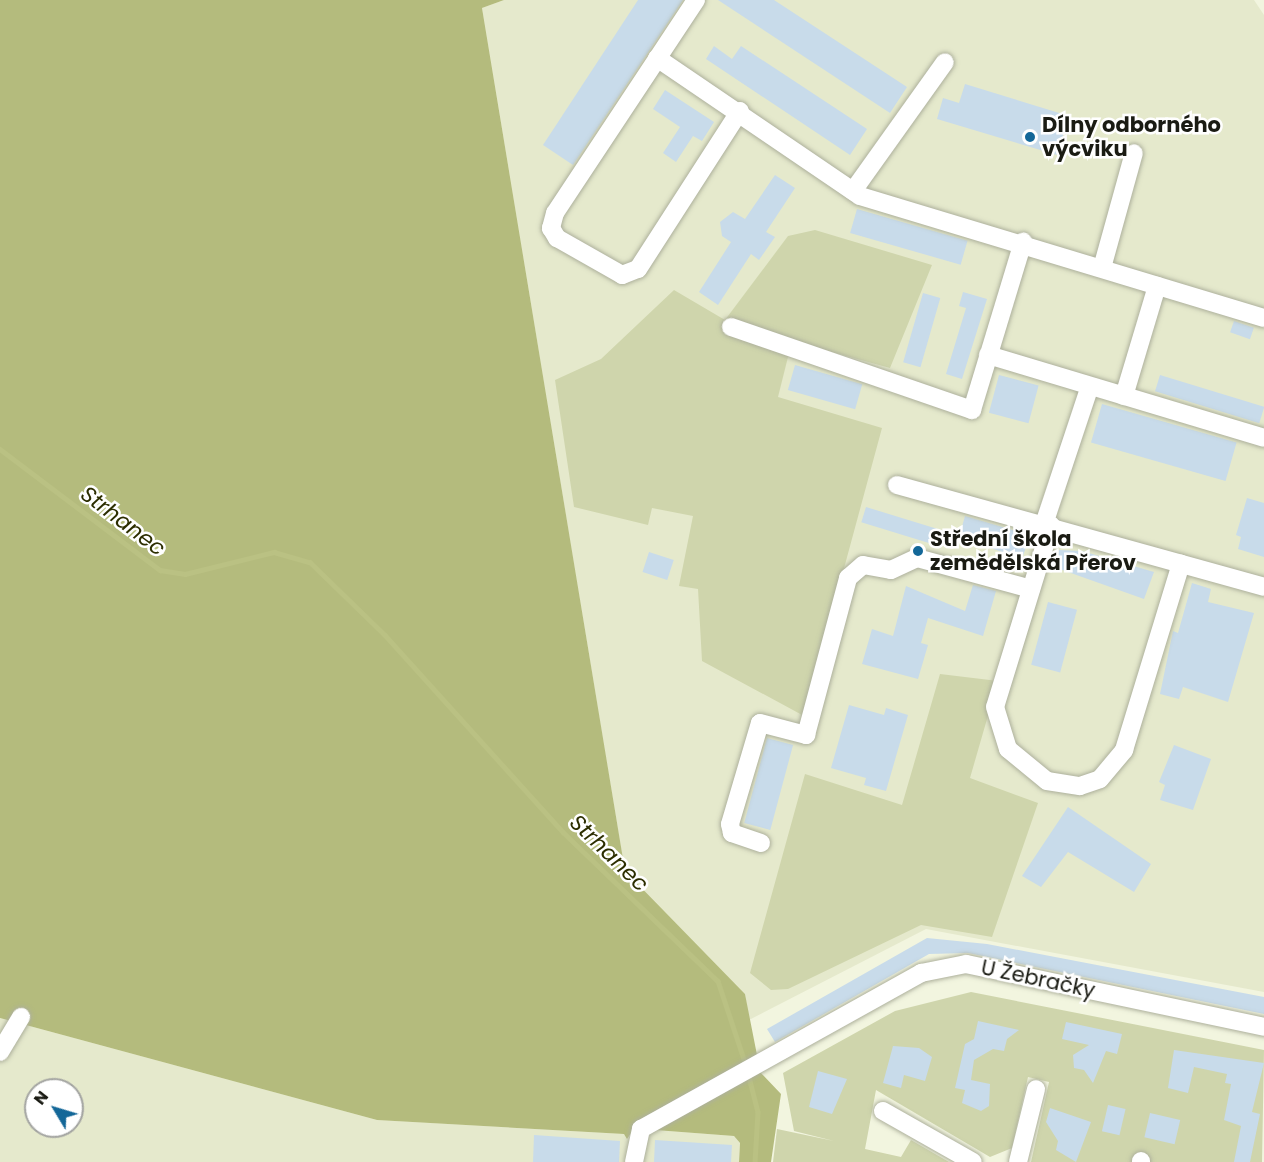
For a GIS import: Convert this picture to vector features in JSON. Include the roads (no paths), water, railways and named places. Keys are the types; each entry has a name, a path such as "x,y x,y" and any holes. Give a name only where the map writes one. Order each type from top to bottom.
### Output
{"street":[{"path":"696,0 555,213 551,228 557,238 622,275 638,269 740,111"},
{"path":"657,58 740,111 853,191 1264,318"},
{"path":"853,191 945,62"},
{"path":"1102,268 1134,153"},
{"path":"731,327 972,410 1023,242"},
{"path":"1124,396 1157,286"},
{"path":"988,355 1264,438"},
{"path":"1090,386 1047,524 995,707 998,728 1029,771 1080,786 1100,779 1130,740 1181,564"},
{"path":"897,485 1047,524 1264,587"},
{"path":"761,843 732,833 730,824 760,723 806,735 848,578 863,565 891,570 917,558 1030,590"},
{"name":"U Žebračky","path":"634,1162 641,1129 921,973 966,964 1264,1027"},
{"path":"0,1052 21,1017"},
{"path":"1018,1162 1036,1089"},
{"path":"883,1111 974,1162"}],"waterway":[{"name":"Strhanec","path":"0,449 160,570 185,574 274,552 310,562 385,635 563,832 718,981 746,1065"},
{"name":"Strhanec","path":"748,1073 758,1112 755,1162"}],"place":[{"name":"Dílny odborného výcviku","path":"1030,137"},
{"name":"Střední škola zemědělská Přerov","path":"918,551"}]}
